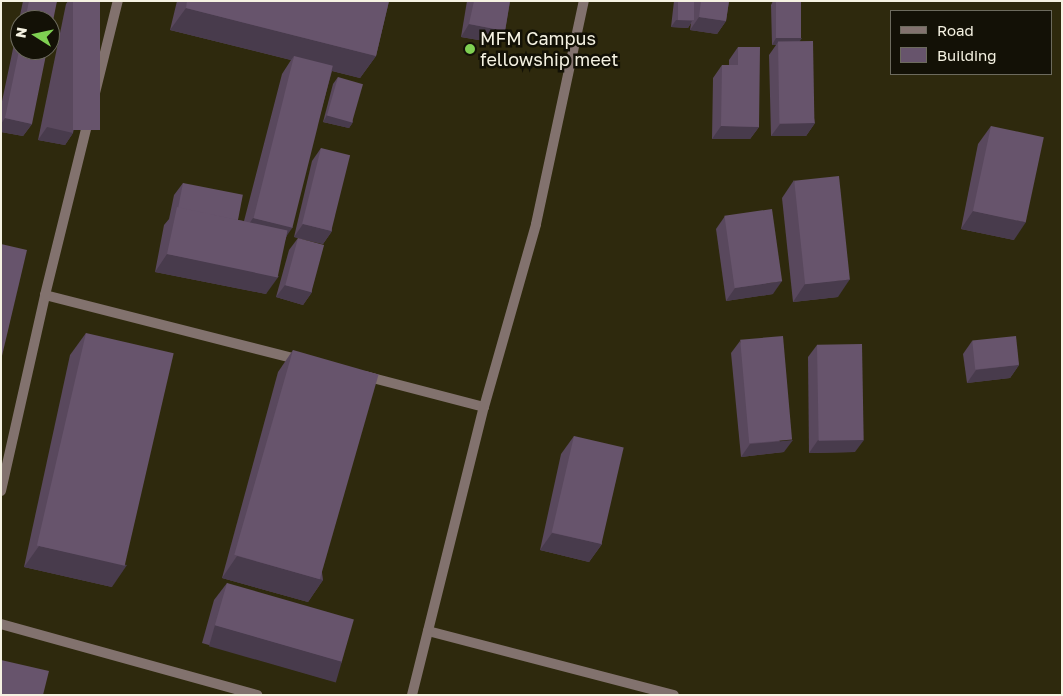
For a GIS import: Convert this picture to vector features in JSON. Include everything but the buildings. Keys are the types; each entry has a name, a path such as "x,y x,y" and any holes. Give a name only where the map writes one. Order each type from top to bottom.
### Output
{"street":[{"path":"1,491 44,295 118,1"},
{"path":"412,695 484,406 536,224 584,1"},
{"path":"44,295 312,363"},
{"path":"350,373 484,406"},
{"path":"1,624 257,695"},
{"path":"428,631 674,695"}],"place":[{"name":"MFM Campus fellowship meet","path":"470,49"}]}
